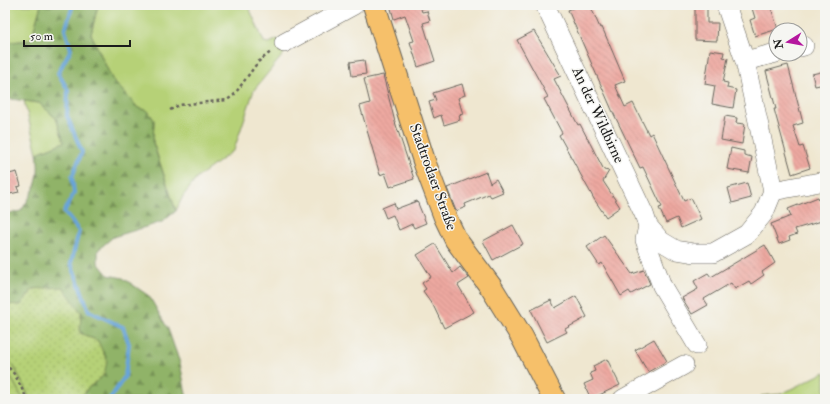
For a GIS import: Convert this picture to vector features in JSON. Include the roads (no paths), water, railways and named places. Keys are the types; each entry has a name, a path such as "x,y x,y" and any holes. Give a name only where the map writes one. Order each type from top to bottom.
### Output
{"main road":[{"name":"Stadtrodaer Straße","path":"374,5 425,164 445,217 456,240 491,287 522,337 554,399"}],"street":[{"path":"284,43 354,5"},
{"name":"An der Wildbirne","path":"546,5 644,214 648,226 661,241 676,250 694,253 713,253 747,234 764,213 773,191"},
{"path":"726,5 745,61 773,191 825,181"},
{"path":"745,61 768,55"},
{"name":"An der Wildbirne","path":"648,226 645,240 662,286 696,345"},
{"path":"623,399 684,365"}],"waterway":[{"path":"73,5 65,30 71,49 58,73 68,90 67,116 82,152 72,177 74,193 64,212 79,231 71,263 89,311 123,327 129,344 125,376 110,399"}]}
